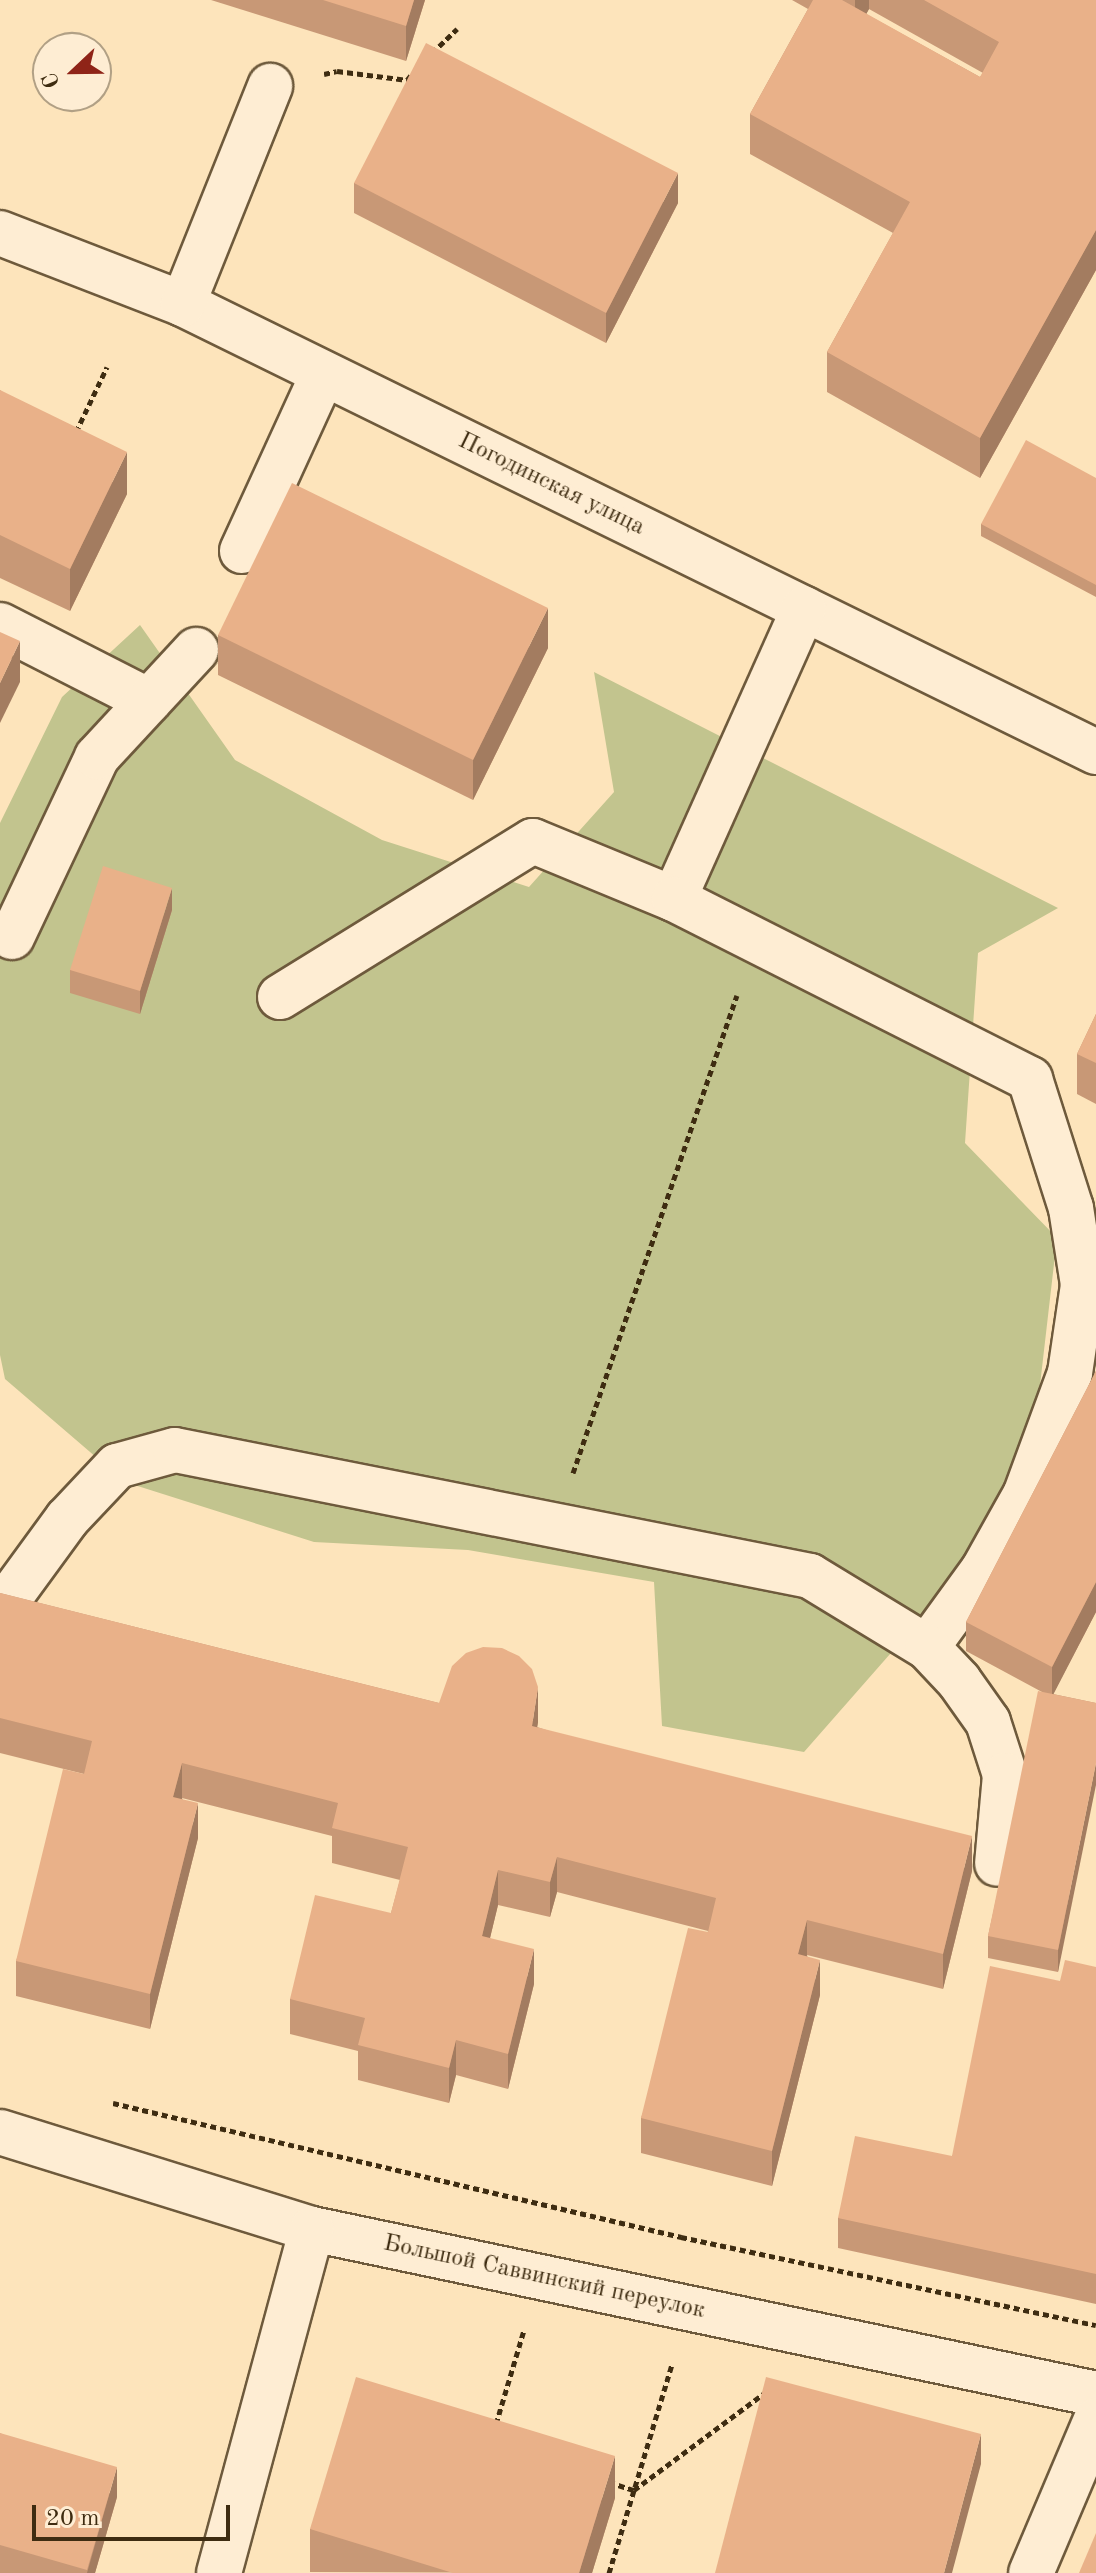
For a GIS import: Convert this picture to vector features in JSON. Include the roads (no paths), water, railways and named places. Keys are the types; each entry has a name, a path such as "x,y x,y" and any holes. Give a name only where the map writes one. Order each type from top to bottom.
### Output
{"street":[{"path":"183,304 270,86"},
{"name":"Погодинская улица","path":"0,233 183,304 1096,752"},
{"path":"242,551 323,374"},
{"path":"674,899 804,609"},
{"path":"0,625 149,701"},
{"path":"12,937 97,757 196,650"},
{"path":"280,997 533,841 674,899 1030,1079 1071,1208 1083,1285 1070,1373 1025,1495 983,1570 927,1647"},
{"path":"13,1593 67,1519 117,1466 175,1450 556,1523 810,1576 927,1647 959,1681 988,1722 1005,1775 997,1864"},
{"name":"Большой Саввинский переулок","path":"0,2132 312,2229 1096,2394"},
{"path":"219,2573 312,2229"},
{"path":"1031,2573 1096,2420"}]}
